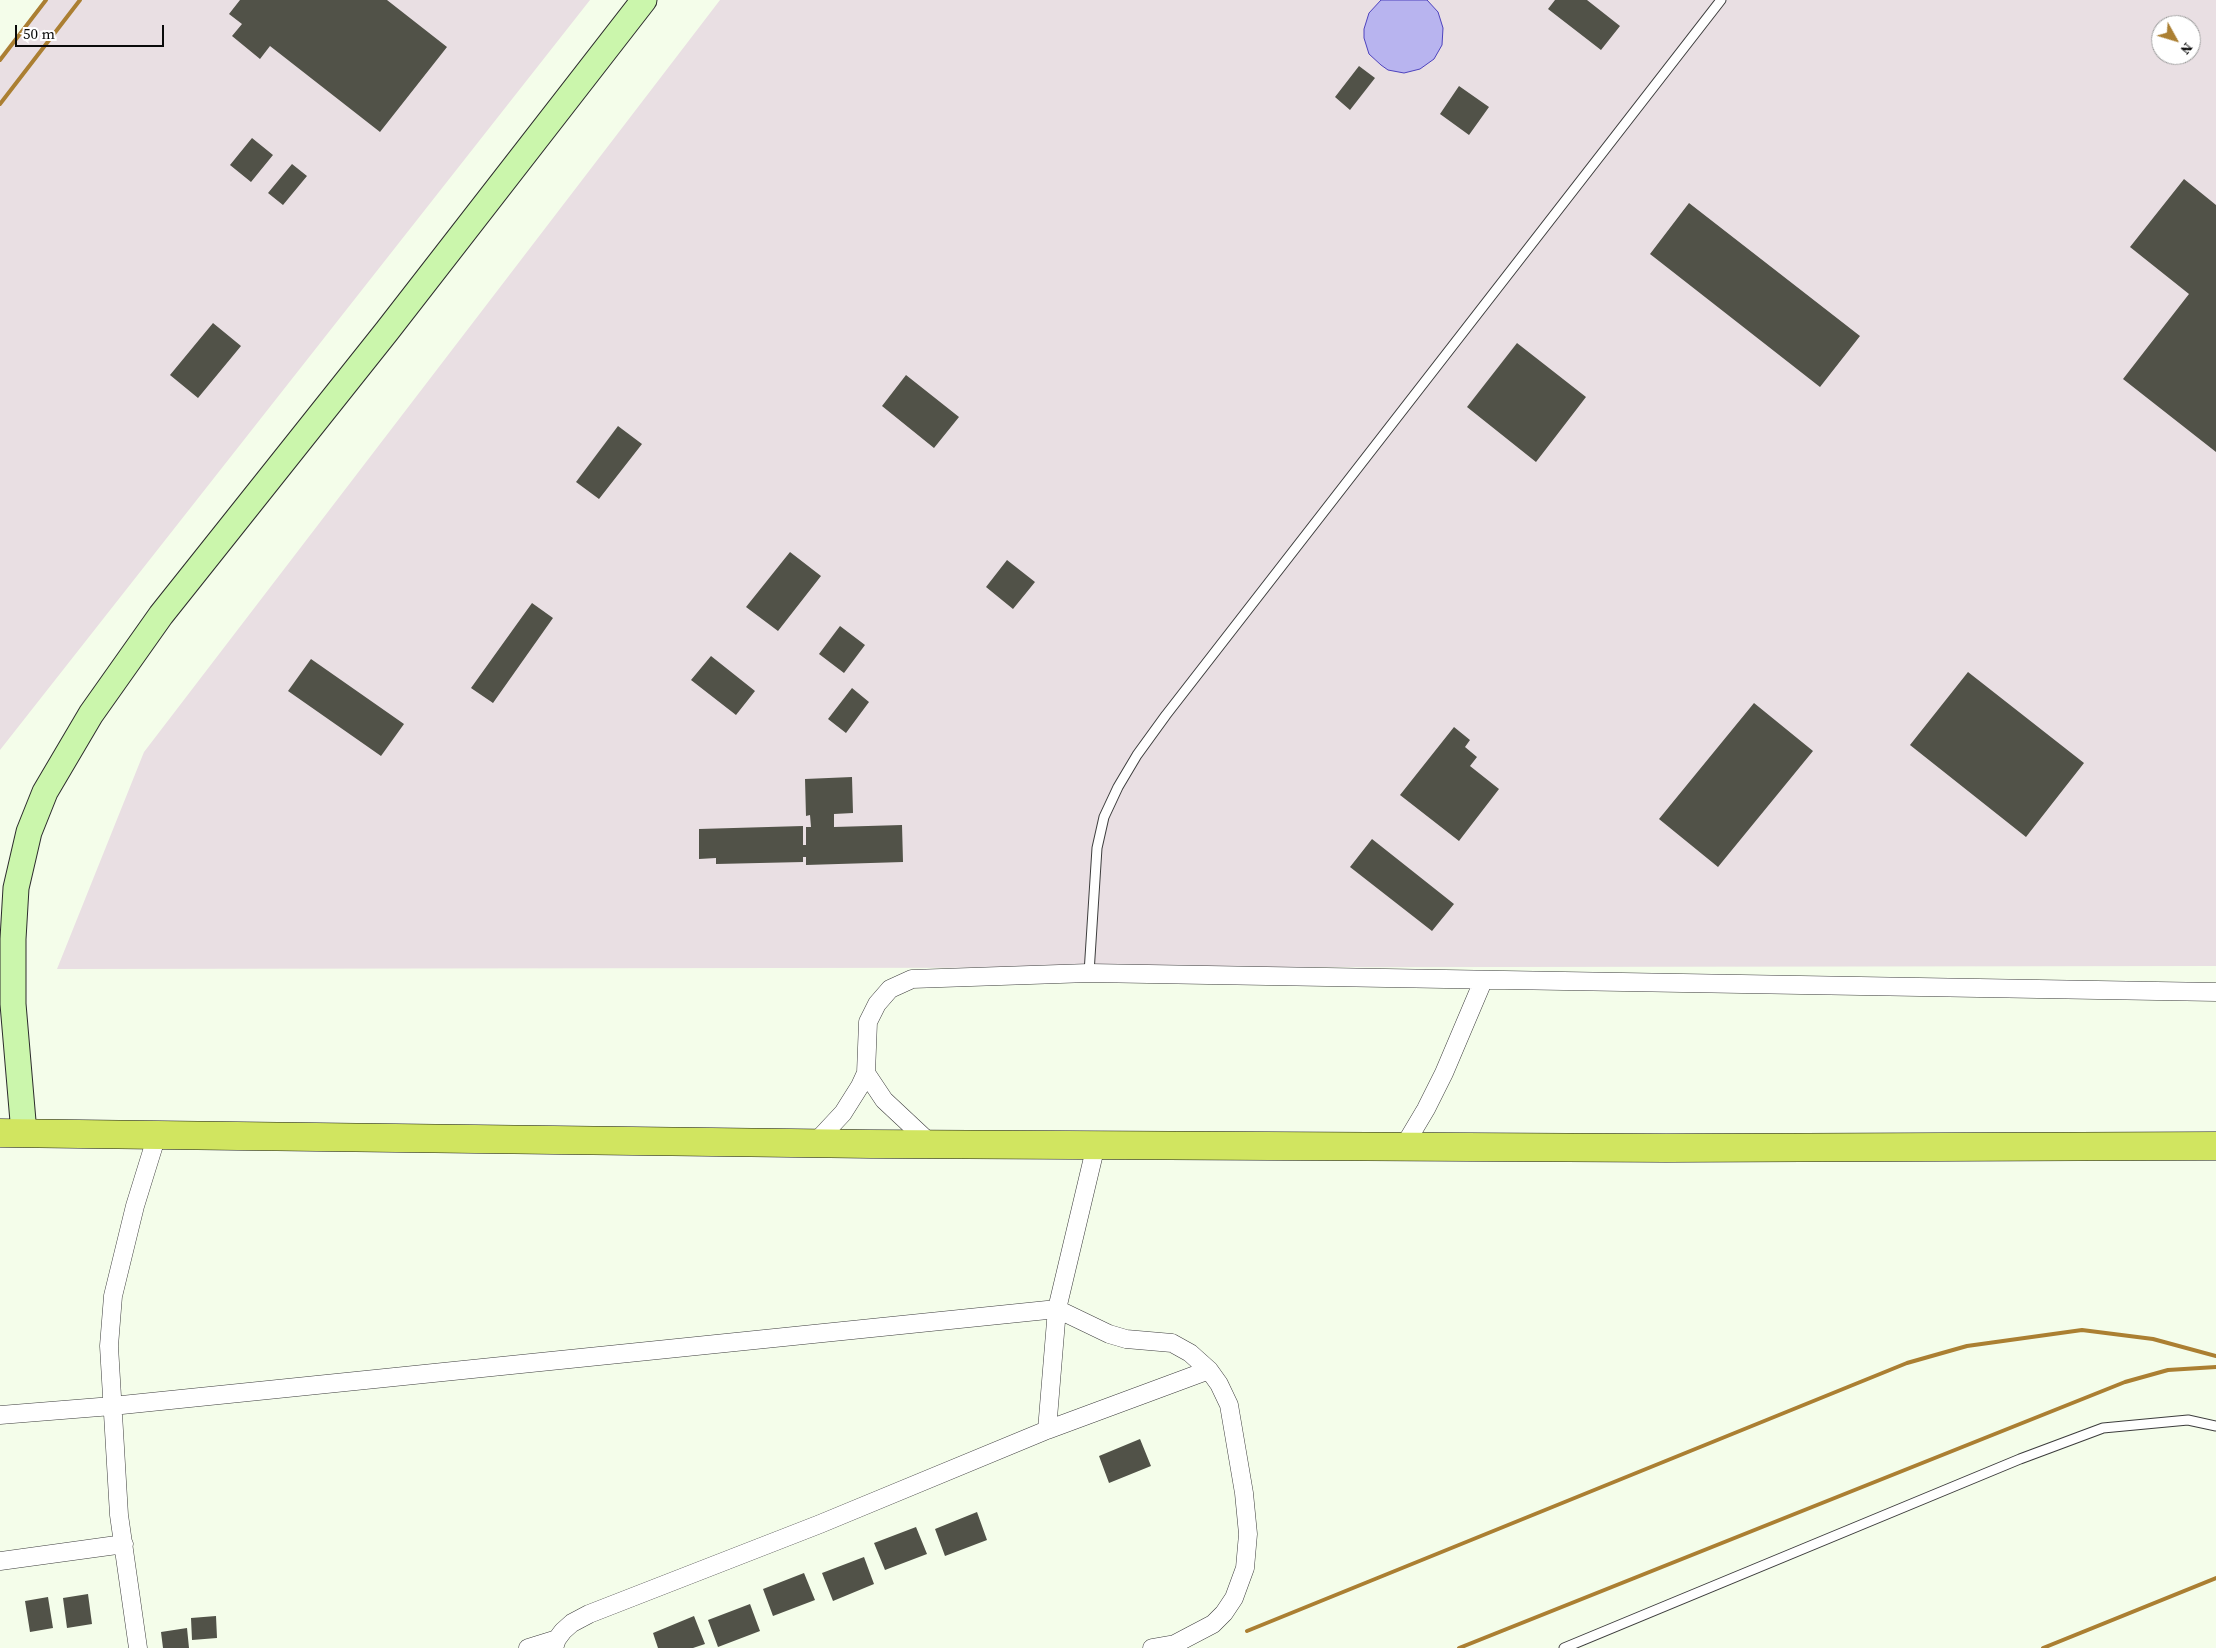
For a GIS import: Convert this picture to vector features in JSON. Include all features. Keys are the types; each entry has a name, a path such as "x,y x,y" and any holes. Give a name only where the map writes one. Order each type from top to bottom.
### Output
{"highway":[{"path":"12,1133 1096,1145 1938,1148 2216,1146"}],"street":[{"path":"12,1133 7,1003 16,888 29,832 45,792 91,714 161,615 387,331 644,0"},
{"path":"815,1143 843,1113 866,1073 868,1022 877,1004 890,989 912,978 1089,973 2216,992"},
{"path":"1404,1146 1426,1109 1444,1073 1483,981"},
{"path":"866,1073 884,1100 931,1144"},
{"path":"138,1648 119,1516 108,1346 113,1296 135,1206 157,1135"},
{"path":"1047,1430 1057,1309 1096,1145"},
{"path":"0,1415 112,1406 1057,1309 1109,1334 1126,1338 1172,1343 1190,1353 1209,1370 1220,1384 1229,1405 1244,1493 1248,1534 1244,1568 1234,1598 1224,1613 1213,1624 1175,1644 1152,1648"},
{"path":"528,1648 556,1643 572,1623 589,1614 820,1524 1047,1430 1209,1370"},
{"path":"0,1561 124,1544"}],"lane":[{"path":"1089,973 1097,848 1104,817 1118,787 1137,755 1184,691 1721,0"},
{"path":"1564,1648 2020,1459 2103,1428 2188,1420 2216,1426"}],"shaded area":[{"path":"44,0 590,0 0,750 0,56"},
{"path":"720,0 2216,0 2216,966 57,969 144,752"},
{"path":"1381,0 1427,0 1438,12 1443,28 1442,45 1434,59 1420,69 1404,73 1388,70 1369,54 1364,38 1364,29 1369,13"}],"building":[{"path":"240,0 387,0 447,47 380,132 270,46 260,59 232,36 242,24 229,14"},
{"path":"1555,0 1587,0 1620,26 1601,50 1548,9"},
{"path":"1359,66 1375,78 1350,110 1335,97"},
{"path":"1459,86 1489,107 1469,135 1440,114"},
{"path":"252,138 273,155 251,182 230,165"},
{"path":"292,164 307,176 283,205 268,193"},
{"path":"2184,179 2216,205 2216,452 2123,379 2189,294 2130,247"},
{"path":"1689,203 1860,336 1820,387 1650,254"},
{"path":"213,323 241,346 198,398 170,375"},
{"path":"1517,343 1586,397 1536,462 1467,407"},
{"path":"906,375 959,417 934,448 882,406"},
{"path":"618,426 642,444 599,499 576,482"},
{"path":"790,552 821,576 778,631 746,607"},
{"path":"1007,560 1035,582 1013,609 986,587"},
{"path":"532,603 553,618 493,703 471,688"},
{"path":"840,626 865,645 844,673 819,654"},
{"path":"711,656 755,691 736,715 691,680"},
{"path":"311,659 404,724 381,756 288,691"},
{"path":"1968,672 2084,763 2026,837 1910,745"},
{"path":"852,688 869,702 846,733 828,719"},
{"path":"1754,703 1813,751 1718,867 1659,819"},
{"path":"1454,727 1470,740 1465,747 1477,757 1470,766 1499,789 1459,841 1400,795"},
{"path":"852,777 853,813 834,814 834,827 902,825 903,862 806,865 806,857 803,857 803,862 716,864 716,858 699,859 699,829 803,826 803,845 806,845 806,827 811,827 810,815 806,816 805,779"},
{"path":"1372,839 1454,904 1432,931 1350,867"},
{"path":"1140,1439 1151,1466 1109,1483 1099,1456"},
{"path":"977,1512 987,1540 945,1556 935,1529"},
{"path":"916,1527 927,1554 885,1570 874,1543"},
{"path":"864,1557 874,1584 833,1601 822,1573"},
{"path":"804,1573 815,1600 773,1616 763,1589"},
{"path":"88,1594 92,1624 67,1628 63,1598"},
{"path":"48,1597 53,1628 30,1632 25,1601"},
{"path":"750,1604 760,1631 718,1647 708,1620"},
{"path":"216,1616 217,1638 192,1640 191,1618"},
{"path":"694,1616 705,1644 693,1648 658,1648 653,1633"},
{"path":"187,1628 189,1648 163,1648 161,1632"}],"railway":[{"path":"0,60 46,0"},
{"path":"0,104 80,0"},
{"path":"1247,1631 1907,1363 1967,1346 2082,1330 2153,1339 2216,1356"},
{"path":"1459,1648 2125,1382 2168,1370 2216,1367"},
{"path":"2043,1648 2216,1578"}]}
